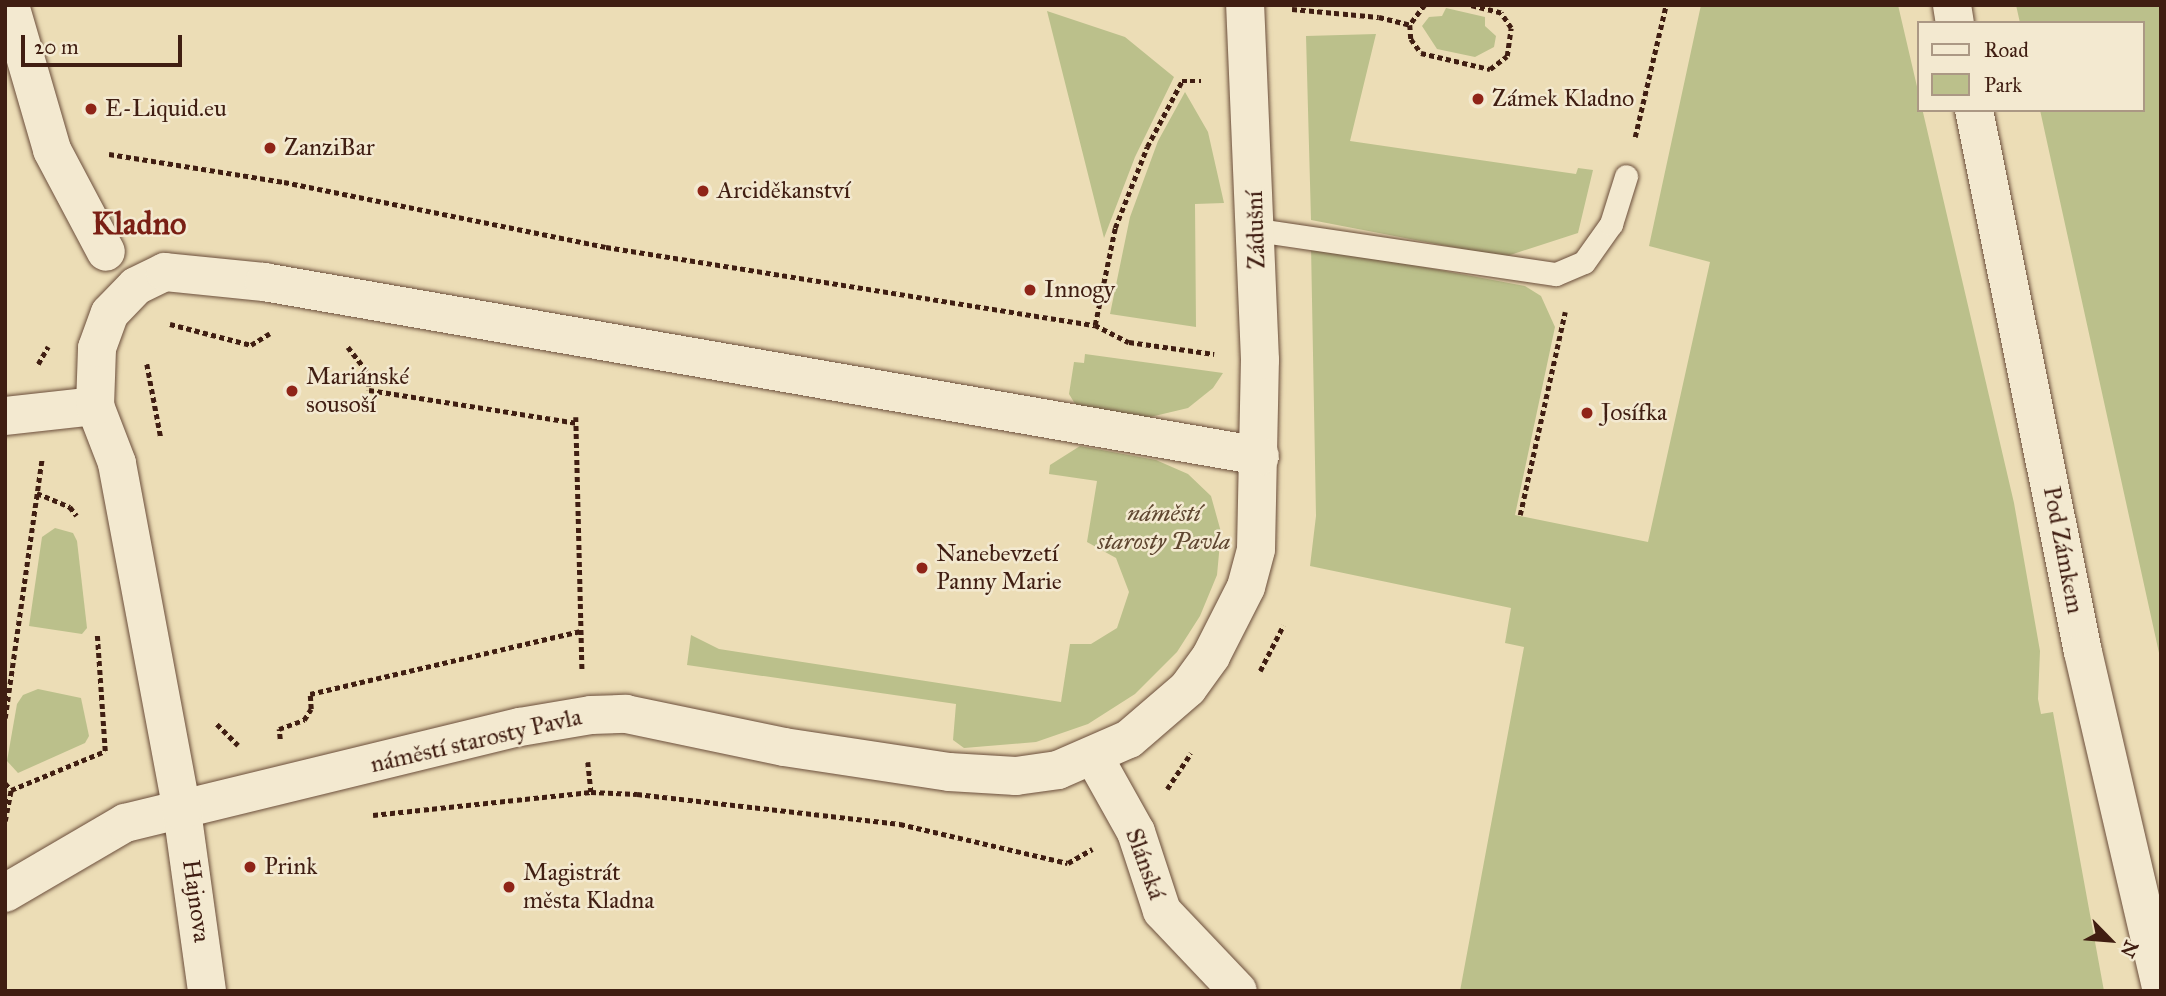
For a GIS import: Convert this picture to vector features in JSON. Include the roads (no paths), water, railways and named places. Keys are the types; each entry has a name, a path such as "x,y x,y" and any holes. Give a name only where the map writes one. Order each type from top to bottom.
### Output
{"street":[{"name":"Zádušní","path":"1245,5 1257,230 1260,456"},
{"path":"9,26 52,150 106,251"},
{"name":"Pod Zámkem","path":"1974,112 2146,936 2161,987"},
{"path":"183,811 117,463 95,406 97,348 110,313 136,286 165,272 264,282 1260,456"},
{"path":"5,416 95,406"},
{"name":"náměstí starosty Pavla","path":"5,893 125,823 520,727 590,715 637,715 784,747 949,772 1016,776 1058,770 1094,757 1129,739 1188,688 1231,623 1256,549 1260,456"},
{"name":"Slánská","path":"1094,757 1132,826 1162,911 1238,991"},
{"name":"Hajnova","path":"183,811 208,991"},
{"path":"2146,936 2151,991"}],"lane":[{"path":"1257,230 1556,274 1584,262 1611,224 1626,176"}],"place":[{"name":"Zámek Kladno","path":"1478,99"},
{"name":"E-Liquid.eu","path":"91,109"},
{"name":"ZanziBar","path":"270,148"},
{"name":"Arciděkanství","path":"703,191"},
{"name":"Innogy","path":"1030,290"},
{"name":"Mariánské sousoší","path":"292,391"},
{"name":"Josífka","path":"1587,413"},
{"name":"Nanebevzetí Panny Marie","path":"922,568"},
{"name":"Prink","path":"250,867"},
{"name":"Magistrát města Kladna","path":"509,887"}],"district":[{"name":"Kladno","path":"139,224"}]}
